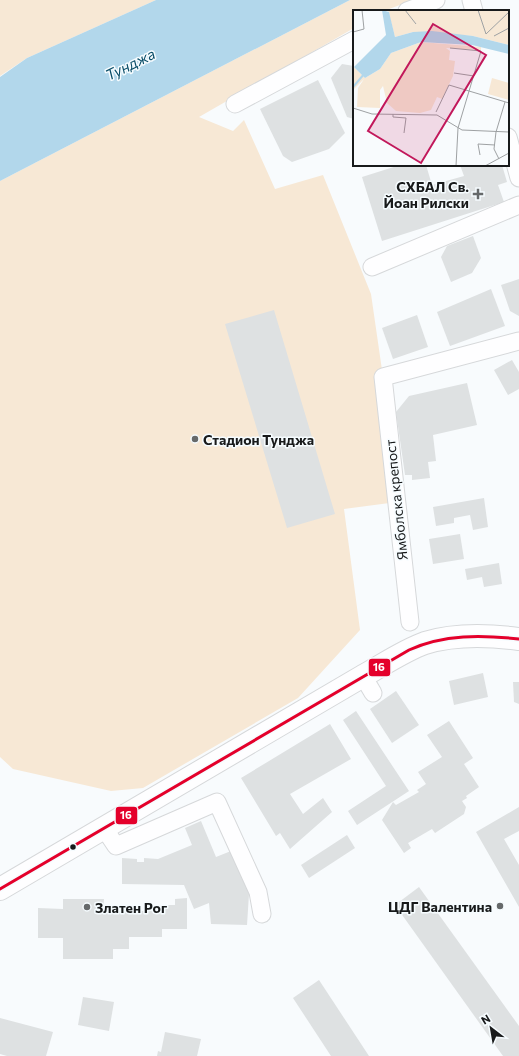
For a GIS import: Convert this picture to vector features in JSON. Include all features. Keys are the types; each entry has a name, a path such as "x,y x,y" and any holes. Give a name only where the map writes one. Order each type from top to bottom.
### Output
{"street":[{"path":"410,10 436,0"},
{"path":"471,0 474,10"},
{"path":"235,104 353,41"},
{"path":"509,141 519,178"},
{"path":"372,266 519,205"},
{"name":"Ямболска крепост","path":"410,622 383,377 519,342"},
{"path":"0,889 104,828 368,685 425,643 468,636 519,639"},
{"path":"104,828 116,846 217,802 258,892 262,914"}],"shaded area":[{"path":"0,0 156,0 27,58 0,76"},
{"name":"Стадион Тунджа","path":"350,0 413,0 387,10 353,10 353,29 199,117 233,131 244,120 275,189 323,175 371,294 383,377 397,502 344,509 360,630 298,698 143,788 111,791 13,769 0,757 0,181"}],"water":[{"name":"Тунджа","path":"156,0 350,0 0,181 0,77 27,58"}],"building":[{"path":"342,64 353,66 353,119 347,117 331,78"},
{"path":"318,80 345,133 329,149 292,162 283,156 260,109"},
{"path":"397,166 426,166 432,185 464,176 460,166 502,166 507,182 498,185 504,202 382,241 362,177"},
{"path":"473,236 481,258 472,273 451,282 441,257 447,246"},
{"path":"519,279 519,316 510,311 501,285"},
{"path":"491,289 505,326 450,346 437,312"},
{"path":"274,310 335,514 287,528 225,324"},
{"path":"417,315 428,347 393,359 382,328"},
{"path":"512,360 519,372 519,389 508,395 494,370"},
{"path":"467,383 477,425 433,435 436,461 428,462 430,478 412,480 412,475 405,475 396,412 409,396"},
{"path":"484,498 488,527 473,530 470,515 454,518 454,523 436,526 433,507"},
{"path":"460,534 464,559 433,564 429,539"},
{"path":"499,563 502,584 484,587 482,577 467,580 465,569"},
{"path":"483,673 488,697 454,705 449,681"},
{"path":"513,682 519,682 519,704 514,702"},
{"path":"396,691 419,725 392,743 370,709"},
{"path":"356,711 409,791 357,825 348,811 386,786 343,720"},
{"path":"449,721 473,758 464,764 479,787 466,796 467,798 462,801 466,807 464,814 435,833 432,829 408,843 411,848 404,853 382,820 393,802 396,805 419,792 417,790 426,784 418,772 442,757 427,735"},
{"path":"330,724 351,759 290,794 303,814 323,798 332,812 290,849 280,833 276,836 241,778"},
{"path":"519,807 519,831 504,839 519,865 519,907 476,832"},
{"path":"201,821 216,857 231,851 249,894 247,925 211,924 209,903 194,909 184,885 122,884 122,858 137,859 137,862 144,862 144,858 158,859 192,845 185,828"},
{"path":"347,835 355,848 309,878 301,865"},
{"path":"419,887 519,1026 519,1056 503,1056 395,905"},
{"path":"187,898 187,929 162,929 162,937 129,937 129,949 113,949 113,959 63,959 63,938 38,938 38,908 63,909 63,899 104,899 103,911 165,911 165,905 175,905 175,899"},
{"path":"319,980 369,1056 331,1056 293,998"},
{"path":"83,997 114,1002 109,1031 78,1025"},
{"path":"0,1018 53,1032 46,1056 7,1056 0,1054"},
{"path":"165,1032 201,1039 197,1056 157,1056 158,1051 161,1052"}],"transit line":[{"name":"16","path":"0,889 409,650 449,638 491,637 519,639"}],"place":[{"name":"СХБАЛ Св. Йоан Рилски","path":"478,194"},
{"name":"Стадион Тунджа","path":"195,439"},
{"name":"ЦДГ Валентина","path":"500,906"},
{"name":"Златен Рог","path":"87,907"}]}
